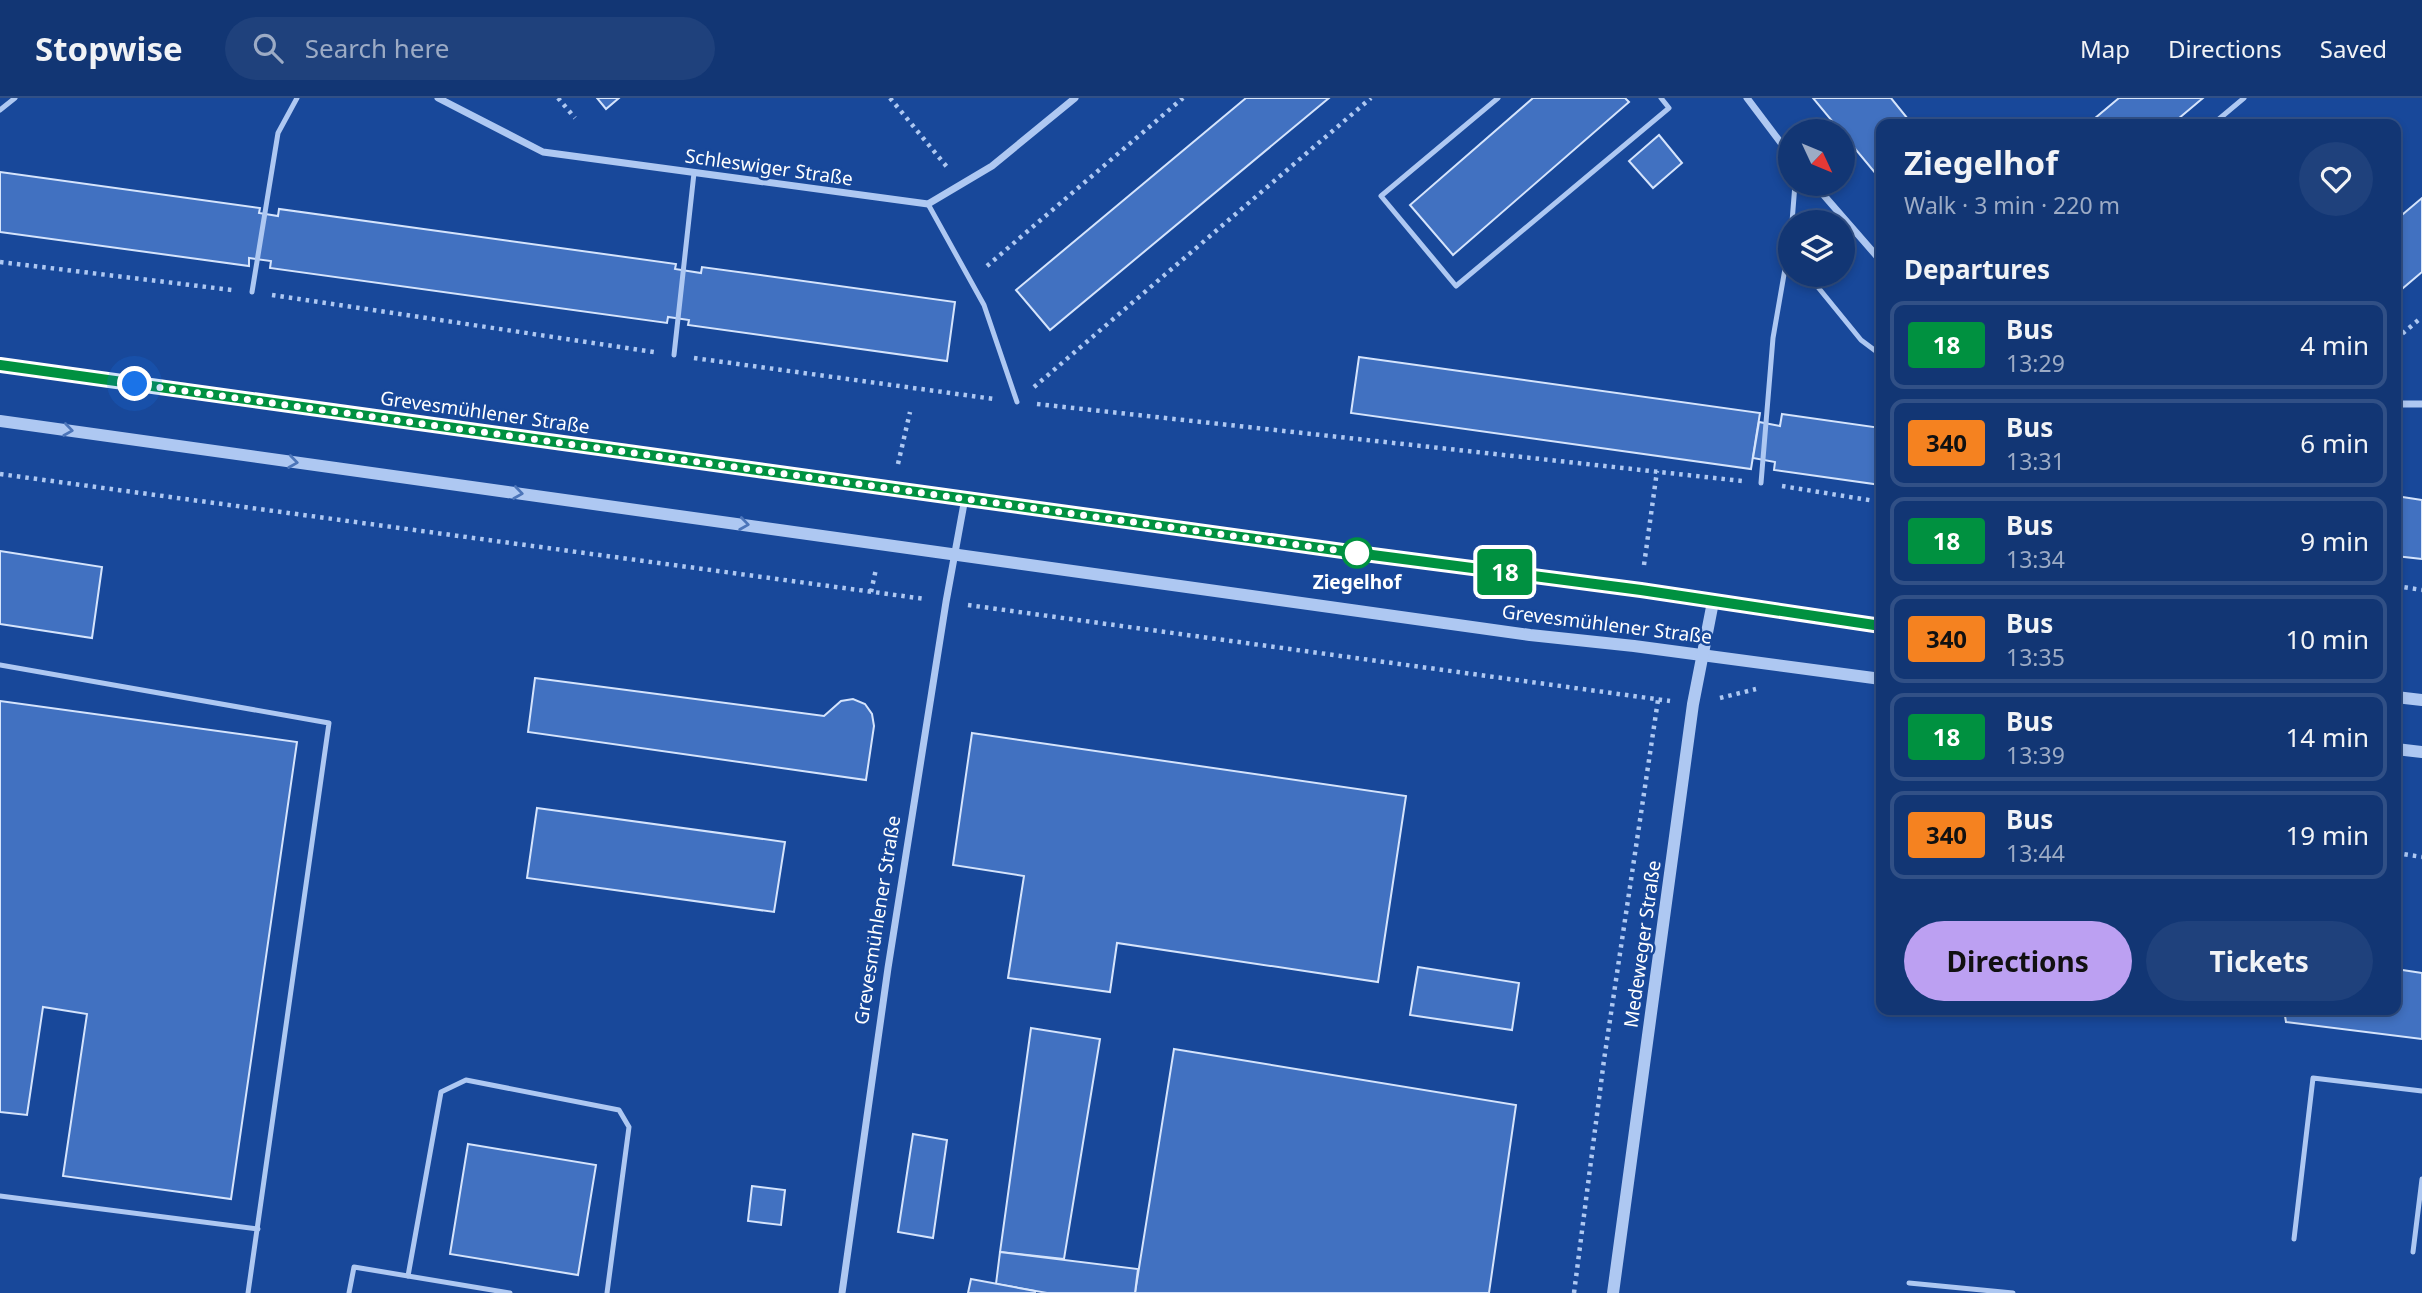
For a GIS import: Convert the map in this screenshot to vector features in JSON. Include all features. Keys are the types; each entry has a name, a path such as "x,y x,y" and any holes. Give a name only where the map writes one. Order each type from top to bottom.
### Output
{"street":[{"name":"Schleswiger Straße","path":"438,98 543,152 928,204"},
{"path":"928,204 992,166 1075,98"},
{"path":"1747,98 1778,139"},
{"path":"1824,196 1876,255"},
{"name":"Grevesmühlener Straße","path":"0,365 1641,590 1876,625"},
{"path":"2401,404 2422,404"},
{"name":"Grevesmühlener Straße","path":"0,421 1530,635 1876,678"},
{"name":"Grevesmühlener Straße","path":"842,1293 888,968 965,497"},
{"name":"Medeweger Straße","path":"1613,1293 1691,718 1713,601"},
{"path":"2401,698 2422,700"},
{"path":"2401,750 2422,752"}],"lane":[{"path":"0,110 15,98"},
{"path":"252,292 278,133 297,98"},
{"path":"1498,98 1381,196 1456,286 1669,108 1661,98"},
{"path":"2219,119 2244,98"},
{"path":"674,355 694,173"},
{"path":"928,204 984,304 1017,402"},
{"path":"1761,483 1773,338 1783,287"},
{"path":"1818,287 1860,340 1876,351"},
{"path":"0,665 329,723 248,1293"},
{"path":"2294,1239 2313,1078 2422,1091"},
{"path":"408,1276 441,1092 466,1080 619,1110 629,1126 607,1293"},
{"path":"2413,1252 2422,1179"},
{"path":"0,1196 258,1229"},
{"path":"349,1293 354,1267 510,1293"},
{"path":"1909,1283 2013,1293"}],"path":[{"path":"558,98 575,118"},
{"path":"890,98 961,184"},
{"path":"970,280 1183,98"},
{"path":"1017,402 1371,98"},
{"path":"0,262 252,292 674,355 1017,402 1761,483 1876,501"},
{"path":"2401,335 2422,317"},
{"path":"1641,590 1657,471"},
{"path":"0,474 1628,695"},
{"path":"2401,587 2422,590"},
{"path":"1574,1293 1658,699"},
{"path":"2401,854 2422,857"}],"building":[{"path":"597,98 619,98 606,109"},
{"path":"1246,98 1329,98 1050,330 1016,290"},
{"path":"1533,98 1625,98 1629,102 1453,255 1410,205"},
{"path":"1813,98 1891,98 1908,119 1876,119 1876,174 1855,149 1855,119 1830,119"},
{"path":"2119,98 2203,98 2178,119 2094,119"},
{"path":"1659,135 1682,163 1653,188 1629,161"},
{"path":"0,172 260,208 259,213 278,216 279,209 676,264 675,269 701,273 702,267 955,302 947,361 688,325 689,320 668,317 667,323 270,268 271,261 249,258 249,266 0,232"},
{"path":"2422,198 2422,272 2401,290 2401,216"},
{"path":"1359,357 1760,413 1751,469 1351,413"},
{"path":"1782,414 1876,427 1876,484 1774,470 1775,462 1753,458 1759,422 1780,426"},
{"path":"2401,497 2422,500 2422,559 2401,557"},
{"path":"0,551 102,567 92,638 0,624"},
{"path":"535,678 824,716 841,701 853,699 865,704 872,714 874,726 866,780 528,732"},
{"path":"0,701 297,742 231,1199 63,1176 87,1014 43,1007 27,1115 0,1112"},
{"path":"972,733 1406,796 1378,982 1117,943 1110,992 1008,978 1024,876 953,865"},
{"path":"537,808 785,842 774,912 527,878"},
{"path":"1418,967 1519,983 1512,1030 1410,1015"},
{"path":"2401,970 2422,973 2422,1039 2286,1022 2285,1015 2401,1015"},
{"path":"1031,1028 1100,1039 1064,1259 1000,1252"},
{"path":"1174,1049 1516,1105 1489,1293 1135,1293"},
{"path":"913,1134 947,1140 933,1238 898,1232"},
{"path":"468,1144 596,1165 578,1275 450,1254"},
{"path":"752,1186 785,1190 781,1225 748,1221"},
{"path":"1000,1252 1138,1269 1135,1293 1047,1293 996,1284"},
{"path":"971,1279 1035,1291 1035,1293 968,1293"}],"bus line":[{"name":"18","path":"0,365 1641,590 1876,625"}],"place":[{"name":"Ziegelhof","path":"1357,553"}],"route":[{"path":"135,384 1357,553"}]}
